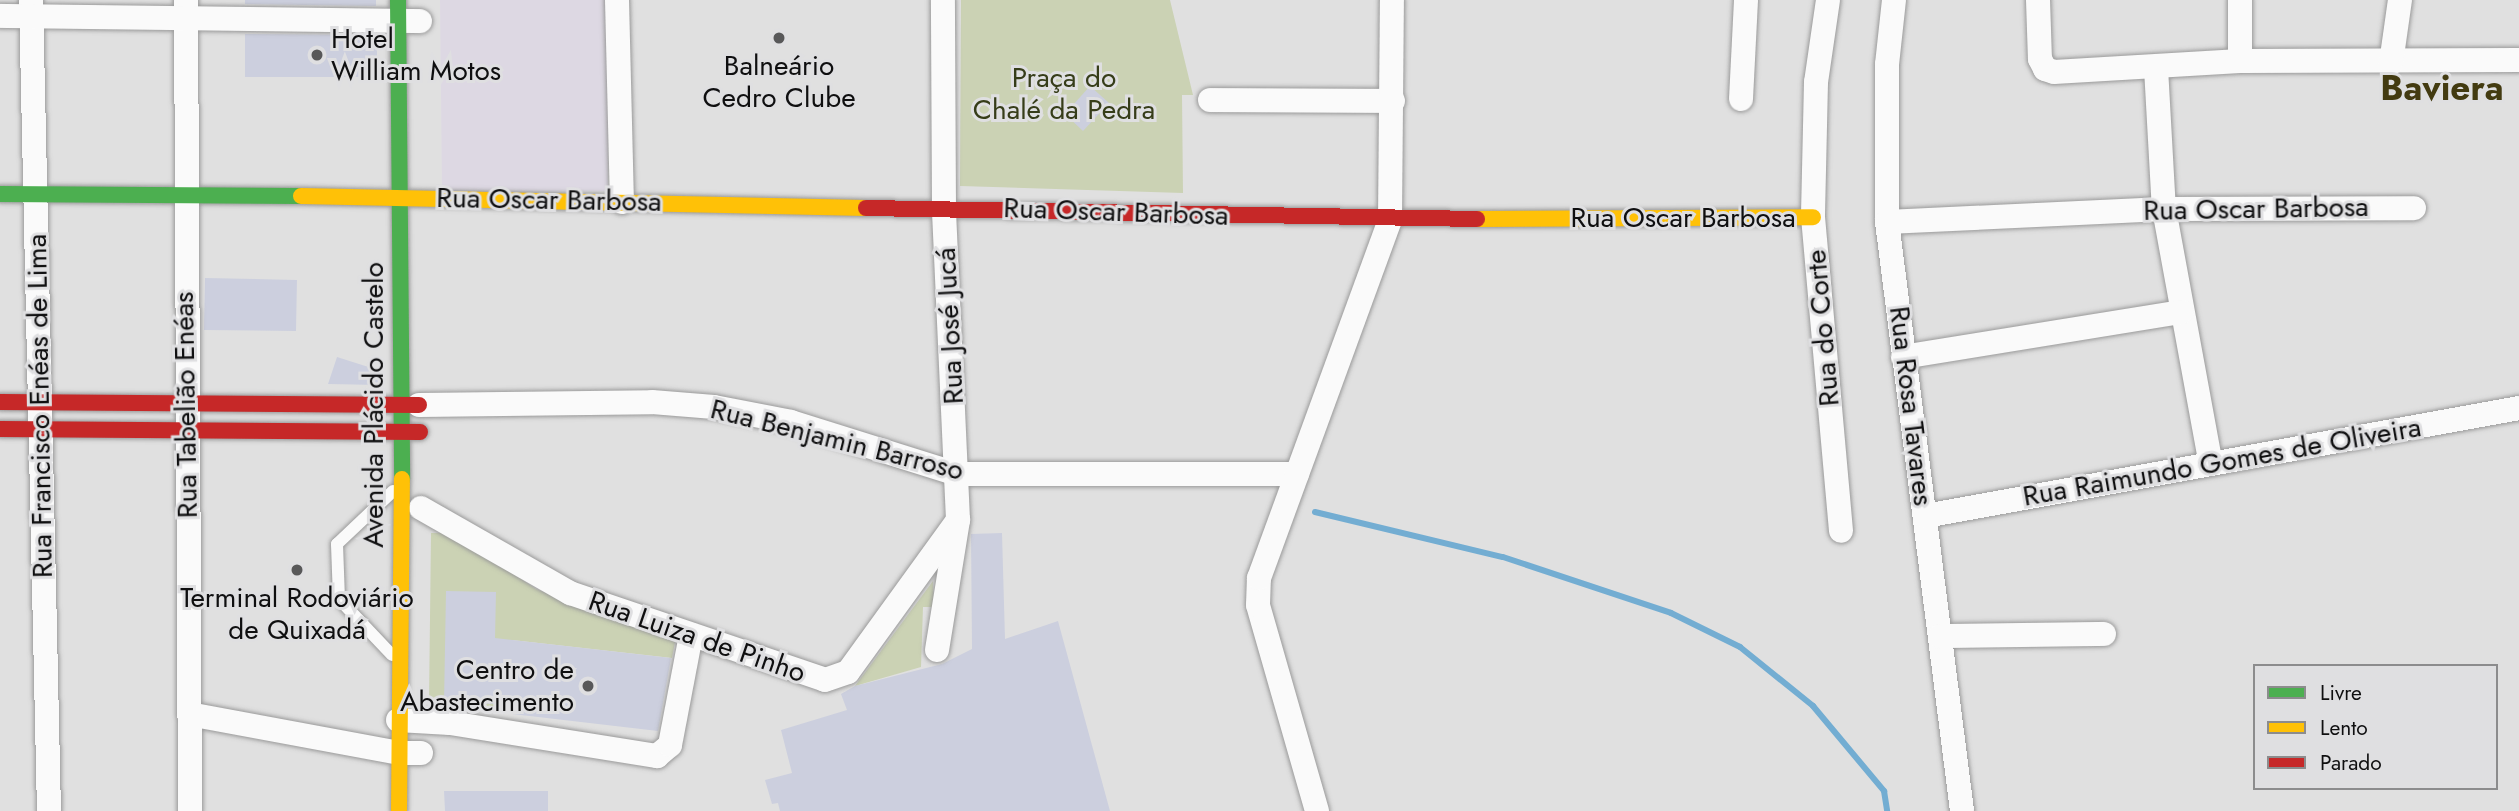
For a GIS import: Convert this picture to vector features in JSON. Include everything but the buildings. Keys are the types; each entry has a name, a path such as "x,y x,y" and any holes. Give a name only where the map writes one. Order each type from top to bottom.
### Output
{"street":[{"path":"617,0 622,202"},
{"name":"Rua José Jucá","path":"937,650 958,520 944,208 943,0"},
{"path":"1317,811 1258,605 1259,578 1267,548 1391,220 1392,0"},
{"path":"1741,99 1746,0"},
{"name":"Rua do Corte","path":"1828,0 1816,82 1813,217 1841,531"},
{"name":"Rua Rosa Tavares","path":"1894,0 1887,64 1887,222 1962,811"},
{"path":"2038,0 2040,53 2045,69 2054,72 2240,61 2391,63 2519,60"},
{"path":"2240,0 2240,61"},
{"path":"2391,63 2400,0"},
{"path":"0,16 32,8 411,15"},
{"name":"Rua Francisco Enéas de Lima","path":"32,8 38,403 49,811"},
{"name":"Rua Tabelião Enéas","path":"186,9 184,193 190,811"},
{"name":"Avenida Plácido Castelo","path":"402,432 420,438 414,401 400,197 411,15"},
{"path":"2156,68 2164,209 2211,464"},
{"path":"1209,100 1393,101"},
{"name":"Rua Oscar Barbosa","path":"0,194 184,193 420,197 1391,220 1813,217"},
{"name":"Rua Oscar Barbosa","path":"1887,222 2164,209 2414,208"},
{"path":"1903,357 2181,312"},
{"path":"0,402 186,405 414,401"},
{"name":"Avenida Plácido Castelo","path":"400,804 414,760 414,716 398,662 402,432 414,401"},
{"name":"Rua Benjamin Barroso","path":"414,401 652,402 714,407 792,422 957,474 1297,474"},
{"name":"Rua Raimundo Gomes de Oliveira","path":"1925,516 2519,408"},
{"path":"0,429 402,432"},
{"name":"Avenida Plácido Castelo","path":"421,502 421,535"},
{"name":"Rua Luiza de Pinho","path":"421,502 547,583 810,677 837,679 877,635 958,520"},
{"path":"1940,636 2104,634"},
{"path":"414,716 657,756 670,745 691,635"},
{"path":"189,714 414,760"},
{"name":"Avenida Plácido Castelo","path":"414,716 414,760"},
{"path":"400,804 422,797"}],"lane":[{"path":"398,662 339,599 337,544 401,483"}],"shaded area":[{"path":"440,0 608,0 608,191 442,193"}],"green space":[{"name":"Praça do Chalé da Pedra","path":"961,0 1170,0 1193,95 1182,95 1183,193 960,186"},
{"path":"431,533 452,533 536,589 675,642 672,658 512,640 503,713 429,702"},
{"path":"933,581 934,607 923,607 921,667 855,686"}],"waterway":[{"path":"1315,512 1503,557 1671,613 1740,647 1813,706 1884,791 1887,811"}],"traffic: fast":[{"path":"398,0 402,479"},
{"path":"0,194 301,196"}],"traffic: slow":[{"path":"301,196 866,208"},
{"path":"1477,219 1813,217"},
{"path":"399,811 402,479"}],"traffic: jam":[{"path":"866,208 1477,219"},
{"path":"0,402 419,405"},
{"path":"0,429 420,432"}],"place":[{"name":"Balneário Cedro Clube","path":"779,38"},
{"name":"Hotel William Motos","path":"317,55"},
{"name":"Terminal Rodoviário de Quixadá","path":"297,570"},
{"name":"Centro de Abastecimento","path":"588,686"}],"district":[{"name":"Baviera","path":"2442,88"}]}
